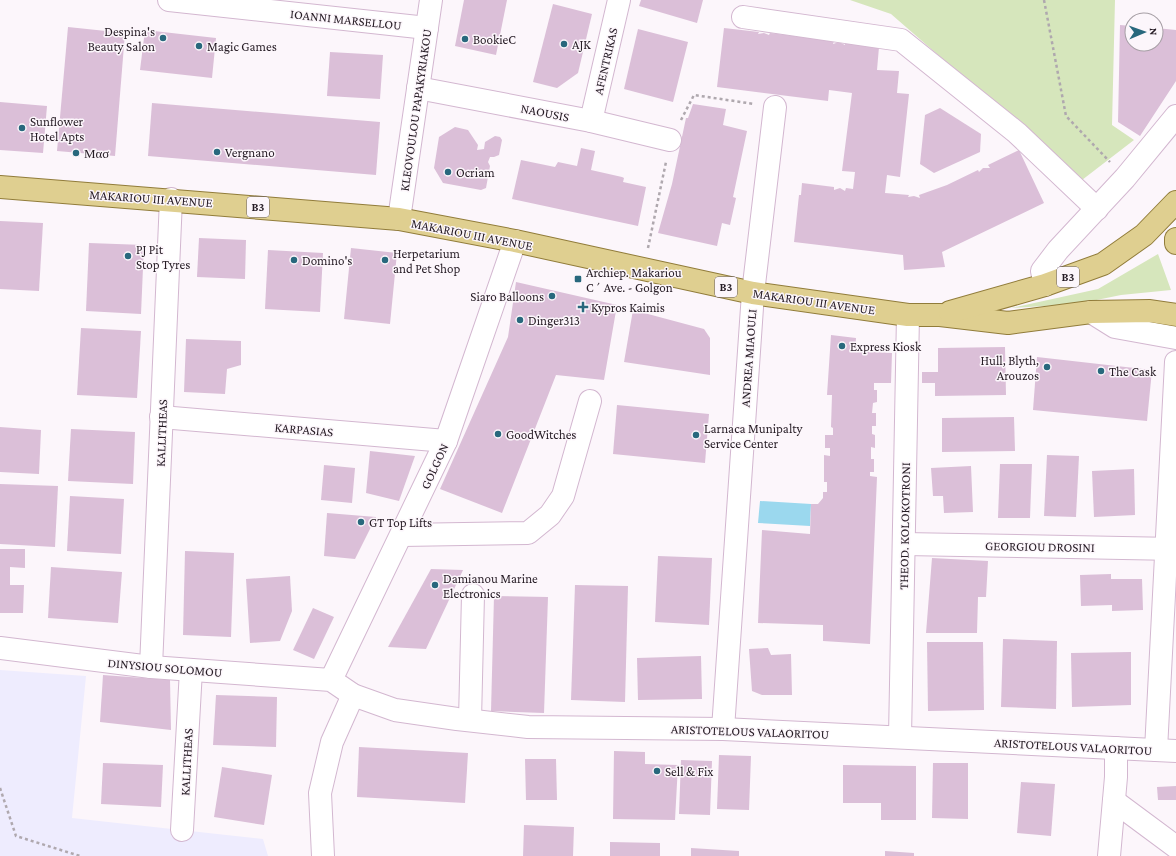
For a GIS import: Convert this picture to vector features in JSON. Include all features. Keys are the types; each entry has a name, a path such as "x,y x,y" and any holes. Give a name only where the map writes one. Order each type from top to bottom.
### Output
{"main road":[{"name":"MAKARIOU III AVENUE","path":"0,187 171,199 399,219 515,241 753,293 908,315 940,314 1008,323 1091,312 1150,311 1176,315"},
{"name":"MAKARIOU III AVENUE","path":"940,314 1045,285 1103,264 1144,235 1176,202"}],"street":[{"name":"IOANNI MARSELLOU","path":"169,0 427,28"},
{"name":"KLEOVOULOU PAPAKYRIAKOU","path":"399,219 431,0"},
{"name":"AFENTRIKAS","path":"591,121 618,0"},
{"path":"743,17 901,40 1016,133 1097,209"},
{"name":"NAOUSIS","path":"418,88 591,121 670,140"},
{"name":"ANDREA MIAOULI","path":"723,729 753,293 775,108"},
{"path":"1045,285 1042,271 1058,250 1125,178 1176,116"},
{"name":"KALLITHEAS","path":"151,667 171,199"},
{"name":"GOLGON","path":"331,680 446,441 515,241"},
{"path":"1091,312 1116,327 1176,338"},
{"name":"THEOD. KOLOKOTRONI","path":"900,737 908,315"},
{"path":"1166,750 1176,362"},
{"path":"402,535 528,533 550,515 563,496 590,401"},
{"name":"KARPASIAS","path":"162,417 446,441"},
{"name":"GEORGIOU DROSINI","path":"904,544 1171,549"},
{"path":"470,720 473,595"},
{"name":"DINYSIOU SOLOMOU","path":"0,648 151,667 331,680"},
{"name":"KALLITHEAS","path":"182,830 191,670"},
{"name":"ARISTOTELOUS VALAORITOU","path":"331,680 353,696 395,710 528,726 723,729 1166,750"},
{"path":"323,856 320,793 332,742 353,696"},
{"path":"1109,856 1114,801 1116,748"},
{"path":"1114,801 1176,847"}],"path":[{"path":"1044,0 1066,116 1125,178"},
{"path":"644,270 670,140 694,95 775,108"},
{"path":"0,788 16,836 80,856"}],"shaded area":[{"path":"0,670 86,676 72,818 263,839 268,856 0,856"}],"green space":[{"path":"850,0 1115,0 1112,125 1134,140 1082,180 891,14"},
{"path":"1158,254 1171,290 1121,295 1077,304 1011,308 1098,289"}],"water":[{"path":"760,501 811,504 810,526 758,523"}],"building":[{"path":"464,0 507,0 496,55 455,46"},
{"path":"641,0 703,0 697,23 639,6"},
{"name":"AJK","path":"553,4 592,14 578,73 557,88 533,82"},
{"path":"1120,25 1124,25 1124,52 1164,52 1164,29 1176,30 1176,81 1140,136 1118,122"},
{"path":"68,27 125,33 115,156 57,151"},
{"path":"724,28 759,32 758,34 764,33 769,35 770,33 834,41 833,44 839,42 845,45 845,42 879,47 877,70 899,71 897,93 909,94 900,177 887,175 885,193 909,195 908,197 914,196 920,198 919,195 947,185 978,170 979,172 983,168 990,168 988,165 1019,150 1044,203 942,252 945,267 904,270 903,255 794,242 799,195 801,195 802,183 834,187 834,190 840,188 845,191 846,188 853,189 855,172 842,171 852,93 829,90 828,101 717,87"},
{"path":"638,29 688,42 673,102 624,89"},
{"path":"145,30 216,38 212,78 140,70"},
{"path":"330,52 383,55 380,99 327,96"},
{"name":"Sunflower Hotel Apts","path":"0,102 47,106 43,153 0,150"},
{"path":"152,103 380,122 376,175 148,156"},
{"path":"693,104 726,109 723,125 747,131 733,197 736,198 730,225 722,223 717,246 658,233 672,184 686,118 688,118"},
{"path":"940,108 981,134 980,152 934,173 920,164 925,115"},
{"path":"455,127 468,130 478,145 477,150 484,149 485,142 495,136 500,137 502,140 499,155 490,157 488,162 490,166 486,188 481,190 443,183 434,168 439,137"},
{"path":"581,148 595,151 591,170 622,177 624,178 623,182 646,187 638,226 512,199 521,160 555,167 558,162 577,166"},
{"path":"0,221 43,223 39,291 0,289"},
{"path":"199,238 246,240 245,279 197,277"},
{"path":"89,243 144,245 141,314 86,311"},
{"path":"351,248 397,253 390,324 344,319"},
{"path":"268,250 323,253 320,312 265,309"},
{"path":"516,282 617,305 604,380 556,375 502,513 440,489 508,337"},
{"path":"633,310 704,329 710,338 710,375 624,362"},
{"path":"81,328 141,331 137,398 77,395"},
{"path":"831,335 856,338 855,352 860,352 861,349 873,349 873,352 892,353 891,383 874,383 874,390 877,390 877,402 873,403 872,413 876,413 876,426 872,426 872,434 875,435 875,448 871,447 871,459 874,459 874,472 870,472 870,476 877,477 870,644 823,641 823,625 758,623 762,530 810,534 811,504 818,504 823,498 823,492 827,492 827,482 824,482 824,455 830,456 830,448 825,448 825,435 833,435 833,428 831,427 832,395 827,395"},
{"path":"186,339 241,341 241,365 227,369 225,394 184,392"},
{"path":"1005,347 1006,395 935,396 935,383 922,383 922,372 938,372 938,348"},
{"path":"1037,357 1152,370 1147,421 1033,410"},
{"path":"617,405 709,414 705,463 613,454"},
{"path":"1014,417 1015,451 942,452 942,418"},
{"path":"0,427 41,430 39,474 0,472"},
{"path":"71,429 135,432 133,484 68,481"},
{"path":"370,451 415,456 399,501 366,493"},
{"path":"1047,455 1079,456 1076,517 1044,516"},
{"path":"1000,464 1032,464 1030,518 998,518"},
{"path":"324,465 355,468 352,503 321,500"},
{"path":"971,466 973,512 944,513 943,496 933,496 931,468"},
{"path":"1134,469 1135,515 1094,517 1092,471"},
{"path":"0,484 58,486 55,547 0,544"},
{"path":"70,496 124,499 121,554 67,551"},
{"path":"327,513 376,517 355,559 324,556"},
{"path":"0,549 25,549 25,568 10,567 10,585 24,585 23,613 0,613"},
{"path":"185,551 234,553 231,637 183,635"},
{"path":"658,556 712,558 709,625 655,622"},
{"path":"932,558 988,561 986,597 978,597 977,633 926,633"},
{"path":"51,567 122,572 118,623 48,618"},
{"path":"431,569 463,570 426,649 388,647"},
{"path":"1111,574 1111,579 1142,579 1143,610 1112,611 1112,605 1081,606 1080,575"},
{"path":"290,576 292,611 280,641 250,643 246,579"},
{"path":"575,585 628,586 625,702 571,700"},
{"path":"494,596 548,597 544,713 491,711"},
{"path":"313,608 334,617 314,659 293,650"},
{"path":"1003,639 1057,641 1056,709 1001,707"},
{"path":"927,642 983,642 984,710 928,711"},
{"path":"768,648 771,655 791,654 792,695 762,695 752,691 749,649"},
{"path":"1131,652 1131,705 1072,707 1071,653"},
{"path":"701,656 702,699 638,700 637,658"},
{"path":"103,675 170,680 171,730 100,722"},
{"path":"216,695 277,697 276,747 213,745"},
{"path":"359,747 468,753 465,803 357,797"},
{"path":"614,751 645,752 645,764 678,765 675,820 613,819"},
{"path":"719,755 751,756 749,810 717,809"},
{"path":"525,759 556,759 557,800 526,800"},
{"path":"681,760 712,761 710,815 679,814"},
{"path":"103,763 163,765 161,807 101,804"},
{"path":"933,763 968,763 968,819 932,818"},
{"path":"843,765 916,766 916,820 881,820 881,803 843,803"},
{"path":"222,767 272,775 264,825 214,817"},
{"path":"1021,782 1055,784 1051,836 1017,833"},
{"path":"1176,786 1176,800 1158,800 1157,787"},
{"path":"524,825 574,827 573,856 523,856"},
{"path":"610,842 660,843 660,856 610,856"},
{"path":"691,848 739,851 739,856 691,856"},
{"path":"885,851 914,853 914,856 885,856"}],"place":[{"name":"Despina's Beauty Salon","path":"163,38"},
{"name":"BookieC","path":"465,39"},
{"name":"AJK","path":"564,44"},
{"name":"Magic Games","path":"199,46"},
{"name":"Sunflower Hotel Apts","path":"22,128"},
{"name":"Vergnano","path":"217,152"},
{"name":"Μασ","path":"76,153"},
{"name":"Ocriam","path":"448,172"},
{"name":"PJ Pit Stop Tyres","path":"128,256"},
{"name":"Domino's","path":"294,260"},
{"name":"Herpetarium and Pet Shop","path":"385,260"},
{"name":"Archiep. Makariou C´ Ave. - Golgon","path":"578,279"},
{"name":"Siaro Balloons","path":"552,296"},
{"name":"Kypros Kaimis","path":"583,307"},
{"name":"Dinger313","path":"520,320"},
{"name":"Express Kiosk","path":"842,346"},
{"name":"Hull, Blyth, Arouzos","path":"1047,367"},
{"name":"The Cask","path":"1101,371"},
{"name":"GoodWitches","path":"498,434"},
{"name":"Larnaca Munipalty Service Center","path":"696,435"},
{"name":"GT Top Lifts","path":"361,522"},
{"name":"Damianou Marine Electronics","path":"435,585"},
{"name":"Sell & Fix","path":"657,771"}]}
